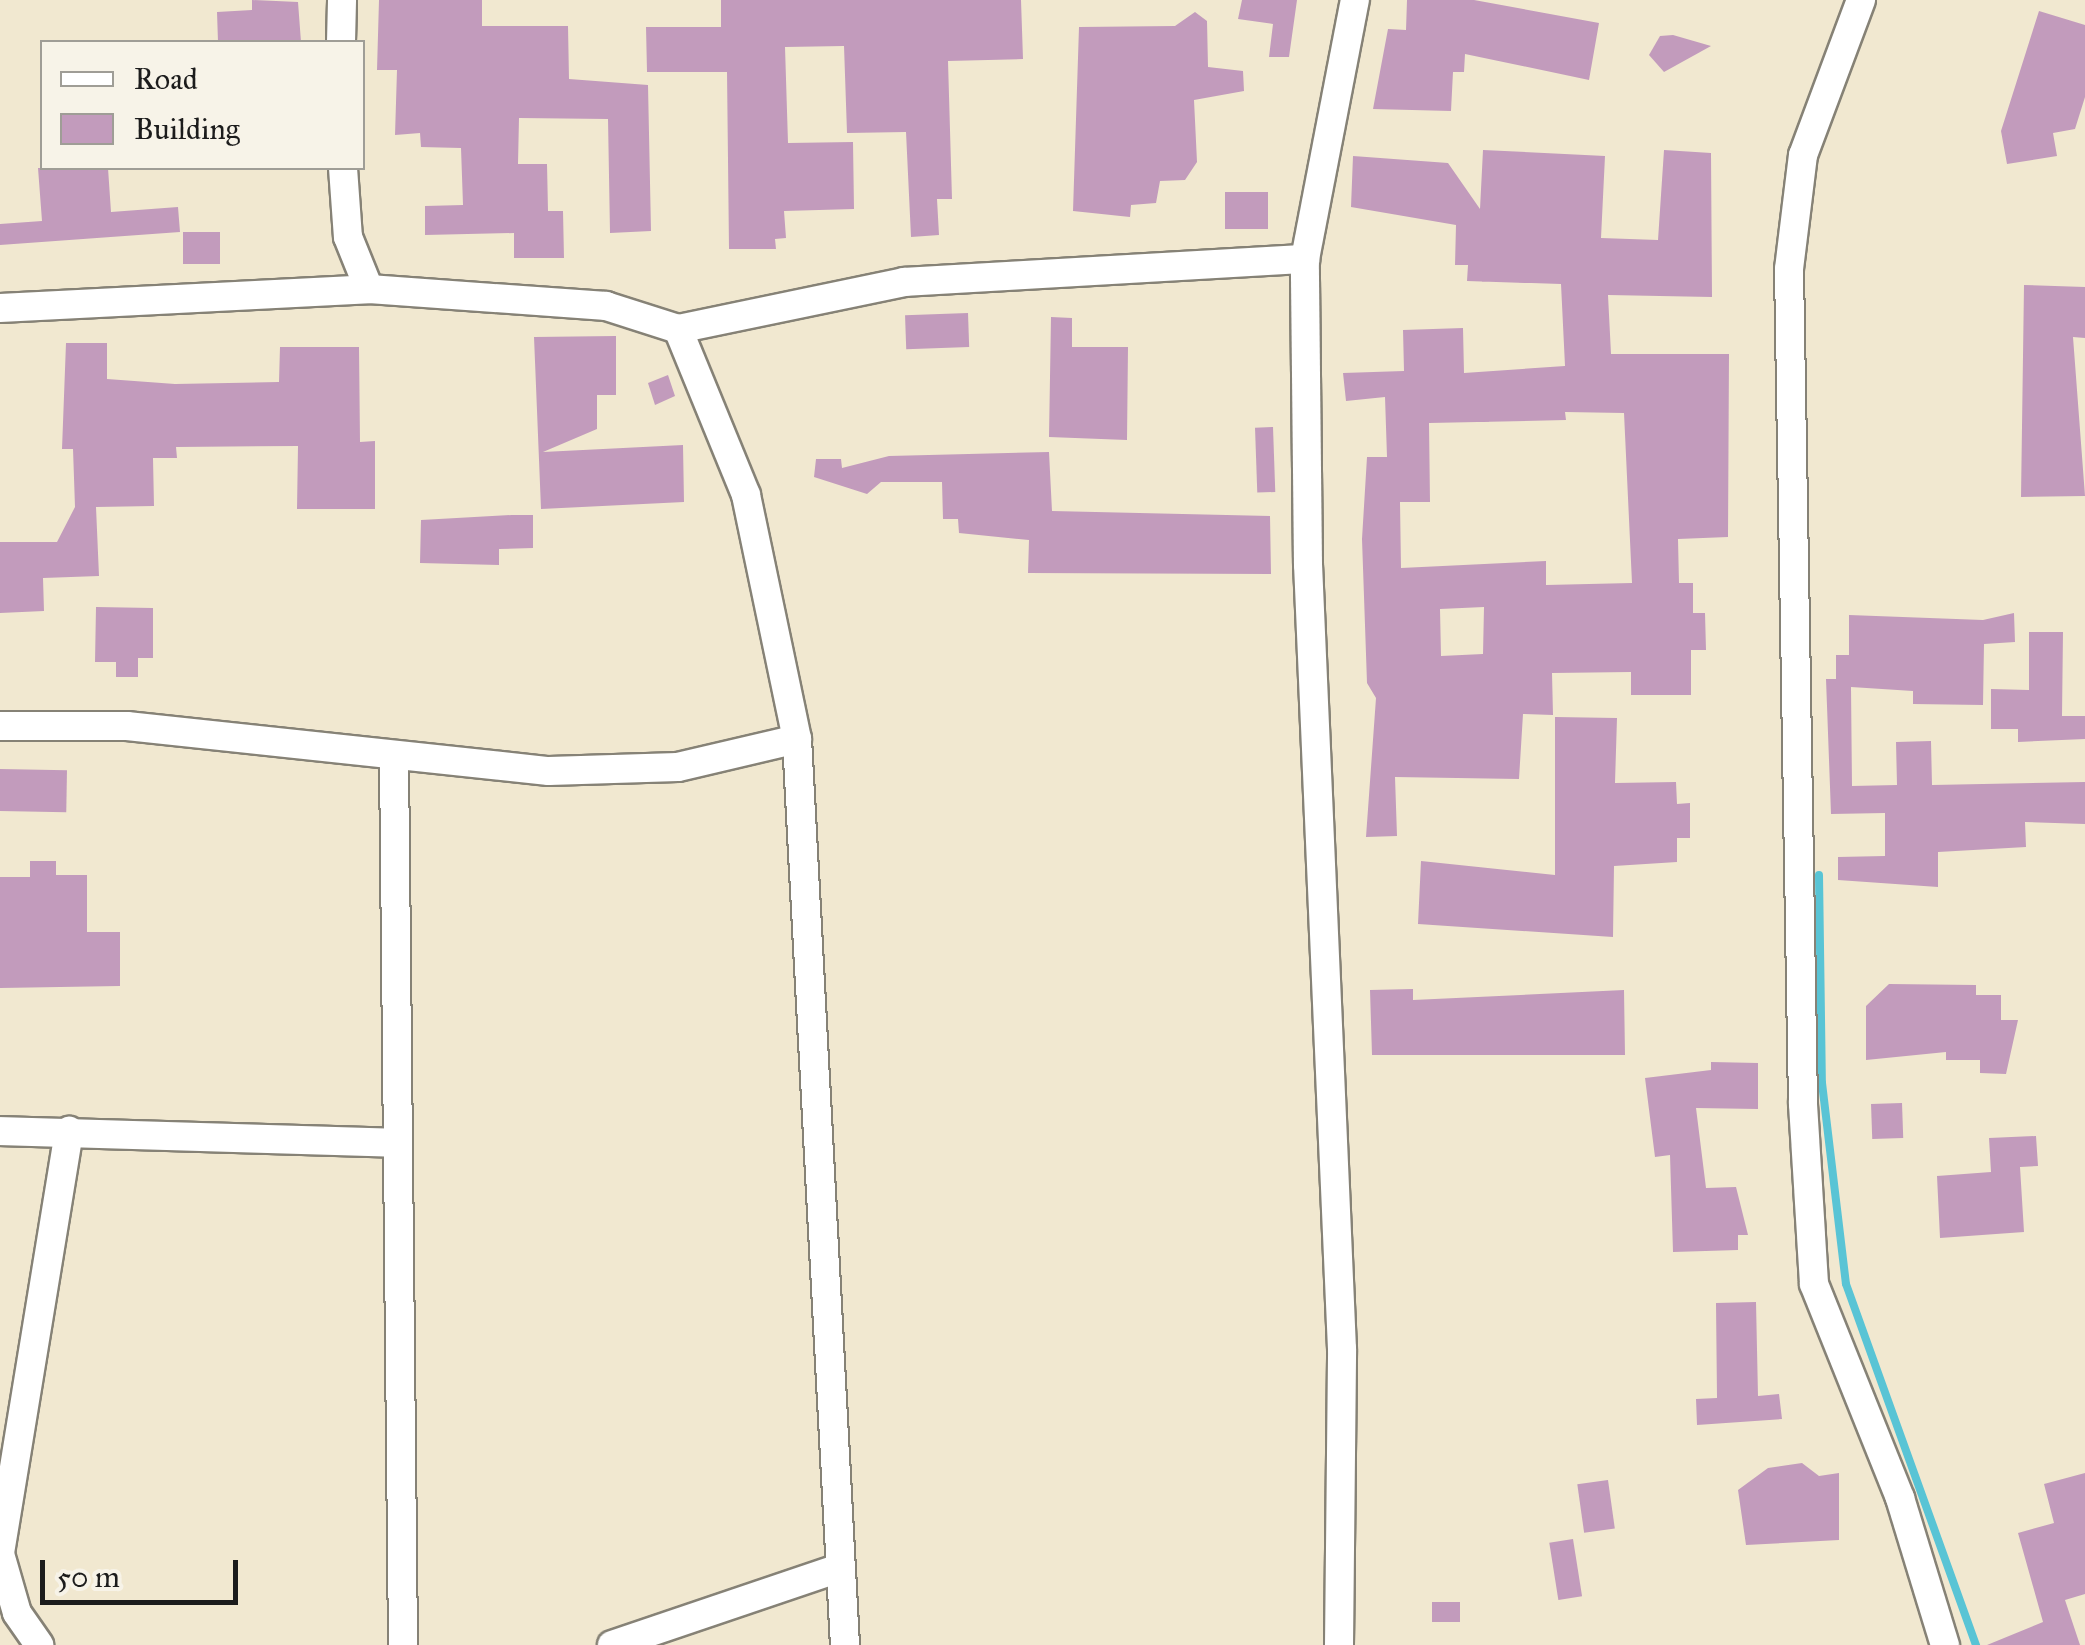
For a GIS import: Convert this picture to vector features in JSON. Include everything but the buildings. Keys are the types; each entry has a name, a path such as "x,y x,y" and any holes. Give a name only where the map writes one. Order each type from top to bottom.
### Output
{"street":[{"path":"341,40 342,0"},
{"path":"1340,1645 1342,1349 1308,565 1305,259 1355,0"},
{"path":"1861,0 1803,155 1789,269 1803,1104 1814,1284 1900,1498 1945,1645"},
{"path":"343,170 348,237 369,289"},
{"path":"0,308 369,289 606,306 678,329 904,282 1305,259"},
{"path":"678,329 746,494 797,739 845,1645"},
{"path":"0,726 127,726 549,771 678,767 797,739"},
{"path":"394,757 403,1645"},
{"path":"0,1131 69,1130 397,1143"},
{"path":"39,1645 17,1613 0,1553 69,1130"},
{"path":"612,1645 840,1568"}],"waterway":[{"path":"1819,875 1822,1083 1846,1284 1976,1645"}]}
